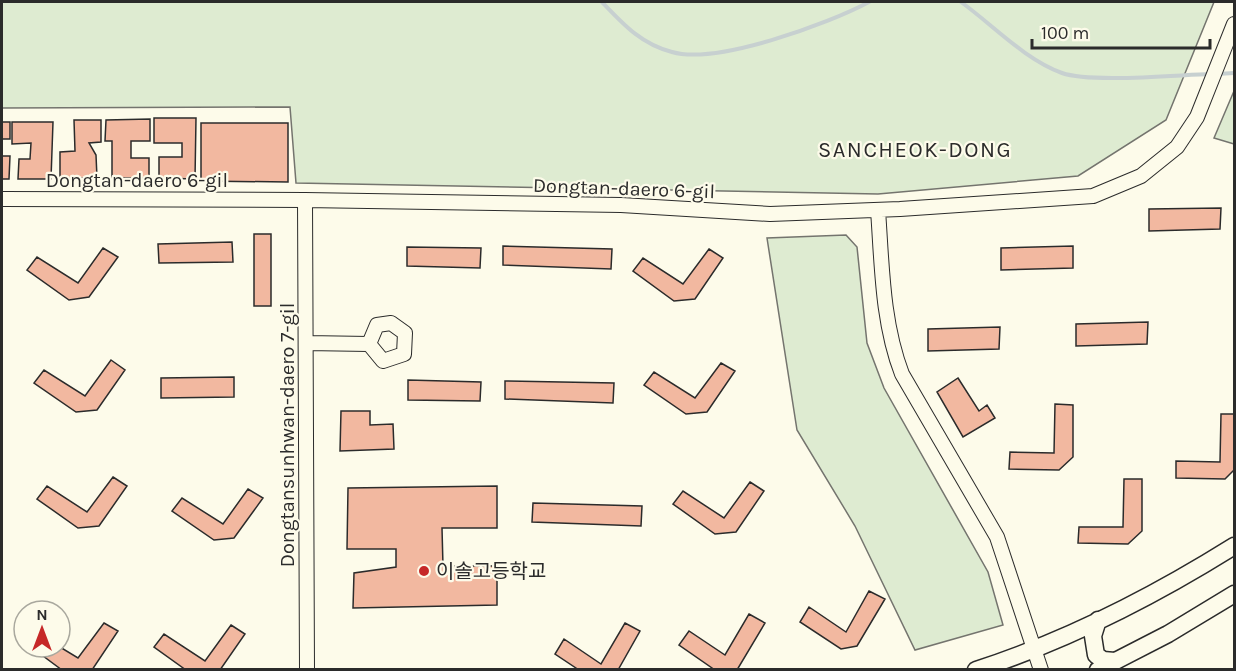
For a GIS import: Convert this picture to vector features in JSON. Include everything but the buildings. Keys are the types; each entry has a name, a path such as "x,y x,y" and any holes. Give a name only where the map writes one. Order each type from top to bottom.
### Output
{"main road":[{"path":"976,669 1033,649 1098,620 1162,589 1234,546"},
{"path":"1098,669 1168,634 1234,594"},
{"path":"1098,620 1093,636 1096,655 1103,660 1115,661"}],"street":[{"name":"Dongtan-daero 6-gil","path":"2,199 306,200 621,205 757,214 878,210 1093,196 1141,176 1177,147 1204,102 1234,24"},
{"name":"Dongtansunhwan-daero 7-gil","path":"306,200 307,669"},
{"path":"878,210 887,325 892,349 902,374 997,537 1041,669"},
{"path":"306,343 369,344"}],"green space":[{"path":"2,2 1214,2 1166,120 1078,176 878,194 296,183 290,107 2,108"},
{"path":"1234,91 1234,144 1214,138"},
{"path":"846,235 857,247 867,343 884,388 988,572 1003,625 915,650 855,526 797,430 767,238"}],"waterway":[{"path":"602,2 625,25 651,44 672,52 691,54 716,53 772,40 827,21 869,2"},
{"path":"961,2 1022,50 1062,73 1092,78 1210,74"},
{"path":"1217,74 1234,73"}],"place":[{"name":"이솔고등학교","path":"424,571"}],"district":[{"name":"SANCHEOK-DONG","path":"915,149"}]}
